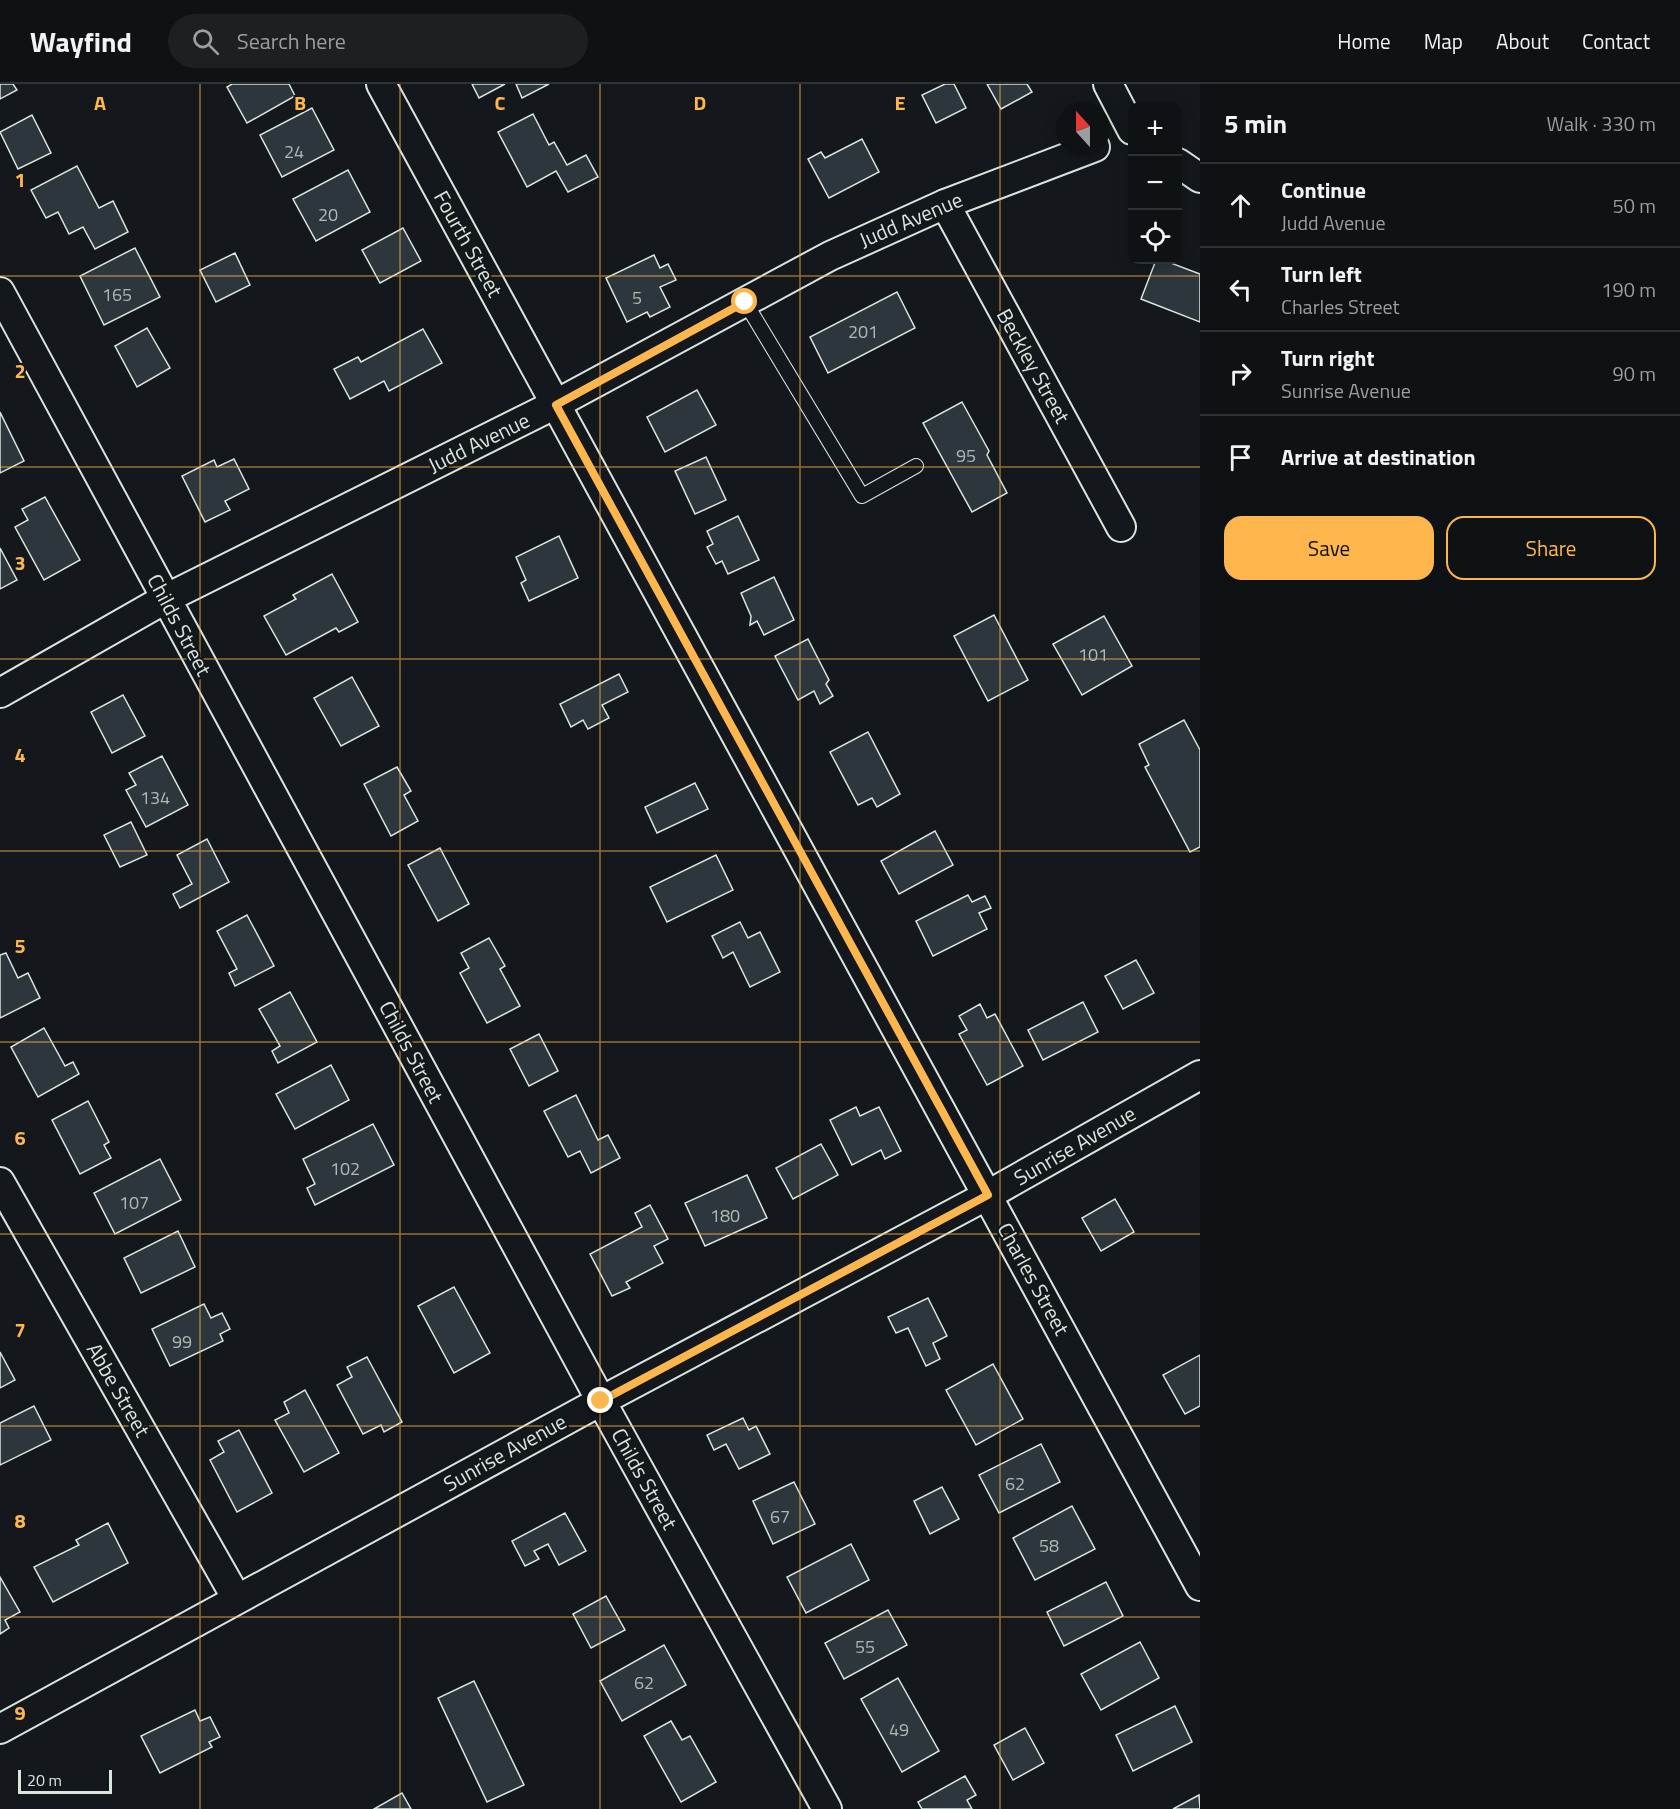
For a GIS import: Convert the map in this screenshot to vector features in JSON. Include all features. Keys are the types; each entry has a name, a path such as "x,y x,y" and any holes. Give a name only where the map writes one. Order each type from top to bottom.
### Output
{"street":[{"name":"Fourth Street","path":"381,84 556,405"},
{"path":"1108,84 1128,123"},
{"path":"1110,141 1128,133"},
{"name":"Judd Avenue","path":"0,693 165,598 556,405 830,256 945,204 1071,156"},
{"path":"1182,166 1200,178"},
{"name":"Beckley Street","path":"945,204 1121,527"},
{"name":"Childs Street","path":"1,297 601,1401 827,1809"},
{"name":"Charles Street","path":"556,405 1200,1586"},
{"name":"Sunrise Avenue","path":"0,1729 601,1401 988,1195 1200,1075"},
{"name":"Abbe Street","path":"0,1182 237,1599"}],"lane":[{"path":"745,302 862,496 916,466"}],"building":[{"path":"0,84 13,84 17,90 0,99"},
{"path":"232,84 289,84 295,96 247,123 227,87"},
{"path":"472,84 505,84 479,98"},
{"path":"516,84 549,84 522,98"},
{"path":"945,84 954,84 966,108 936,123 922,95"},
{"path":"987,84 1027,84 1032,92 1001,109"},
{"path":"312,108 334,150 282,177 260,135"},
{"path":"533,114 549,145 554,142 567,165 586,155 598,177 568,192 556,171 527,187 498,132"},
{"path":"32,115 51,153 18,169 0,132"},
{"path":"862,139 879,172 829,198 808,159 821,152 825,158"},
{"path":"77,166 99,208 113,201 128,232 95,249 83,227 69,234 58,212 46,218 31,190"},
{"path":"348,170 370,212 316,241 293,199"},
{"path":"403,228 421,261 380,283 362,250"},
{"path":"135,248 160,297 104,325 80,276"},
{"path":"235,253 250,285 216,302 200,270"},
{"path":"654,255 660,268 668,264 676,280 660,287 670,307 650,317 647,312 627,322 606,278"},
{"path":"1154,264 1174,264 1200,274 1200,322 1141,299"},
{"path":"897,292 915,328 828,373 810,337"},
{"path":"147,328 170,368 137,387 115,346"},
{"path":"423,329 442,363 389,391 384,381 350,399 334,369 358,357 361,362"},
{"path":"697,390 716,425 665,452 647,417"},
{"path":"962,402 989,451 987,455 1007,493 972,512 923,423"},
{"path":"0,412 24,461 0,473"},
{"path":"706,457 726,500 695,514 675,471"},
{"path":"234,459 249,489 225,501 230,510 205,522 182,476 214,460 217,467"},
{"path":"45,497 80,560 44,580 15,527 28,520 22,509"},
{"path":"738,516 759,560 728,574 722,561 716,564 707,547 713,544 707,531"},
{"path":"559,536 578,578 529,601 521,583 526,580 516,557"},
{"path":"0,548 17,580 0,589"},
{"path":"332,574 358,622 339,632 336,628 286,655 264,616 296,599 293,595"},
{"path":"774,577 794,620 764,635 757,621 750,625 751,616 741,593"},
{"path":"994,615 1028,680 988,701 954,636"},
{"path":"1104,616 1132,666 1082,695 1053,644"},
{"path":"808,639 829,680 826,684 833,696 820,704 814,691 798,700 775,656"},
{"path":"619,674 628,692 602,705 609,718 588,729 583,720 571,727 560,704"},
{"path":"352,677 379,726 341,746 314,698"},
{"path":"123,695 145,736 112,753 91,712"},
{"path":"1184,720 1200,750 1200,847 1190,852 1145,767 1149,765 1139,744"},
{"path":"868,732 900,794 877,807 872,798 858,805 830,752"},
{"path":"162,756 188,805 146,827 126,790 136,785 129,773"},
{"path":"397,767 411,791 404,795 418,821 391,836 364,784"},
{"path":"695,783 708,809 657,833 645,807"},
{"path":"131,822 147,855 120,867 104,835"},
{"path":"935,831 953,865 899,894 881,861"},
{"path":"207,839 229,882 180,908 173,894 192,884 177,855"},
{"path":"440,848 469,904 438,921 408,865"},
{"path":"716,855 733,890 667,922 650,887"},
{"path":"968,895 972,902 985,896 991,908 979,913 987,929 933,956 916,921"},
{"path":"247,915 274,966 235,986 229,973 237,969 217,931"},
{"path":"740,922 748,938 760,932 780,972 750,987 733,952 723,958 712,936"},
{"path":"489,938 505,966 500,969 520,1006 487,1023 460,973 469,968 461,953"},
{"path":"6,953 18,978 28,973 40,998 0,1018 0,955"},
{"path":"1136,960 1154,993 1123,1009 1105,976"},
{"path":"290,992 317,1042 278,1063 272,1051 280,1046 259,1009"},
{"path":"1083,1002 1098,1032 1043,1060 1028,1030"},
{"path":"980,1004 987,1018 995,1014 1023,1066 987,1085 959,1034 967,1030 959,1016"},
{"path":"44,1028 65,1066 73,1062 79,1074 38,1097 11,1047"},
{"path":"539,1034 558,1071 529,1086 510,1049"},
{"path":"331,1065 349,1100 295,1129 276,1094"},
{"path":"576,1095 598,1140 608,1135 620,1158 591,1173 580,1151 568,1157 544,1111"},
{"path":"88,1101 109,1142 104,1145 111,1158 80,1174 52,1120"},
{"path":"856,1107 860,1116 879,1107 901,1151 885,1159 881,1150 852,1165 830,1120"},
{"path":"373,1124 394,1165 315,1205 307,1188 315,1184 303,1159"},
{"path":"821,1144 838,1175 793,1199 776,1168"},
{"path":"160,1159 181,1200 115,1234 94,1193"},
{"path":"747,1175 767,1218 705,1246 685,1203"},
{"path":"1115,1199 1134,1232 1101,1251 1082,1218"},
{"path":"650,1205 668,1239 654,1246 663,1263 626,1282 630,1288 612,1296 590,1254 642,1227 635,1213"},
{"path":"178,1231 195,1267 141,1293 124,1258"},
{"path":"454,1287 490,1353 454,1373 418,1306"},
{"path":"928,1298 947,1336 933,1343 940,1359 926,1366 908,1328 896,1333 888,1317"},
{"path":"204,1304 211,1318 222,1313 230,1329 220,1334 223,1341 170,1366 152,1329"},
{"path":"0,1352 15,1380 0,1388"},
{"path":"1200,1355 1200,1406 1185,1414 1163,1375"},
{"path":"367,1357 402,1422 384,1432 381,1425 363,1434 337,1385 352,1377 347,1367"},
{"path":"993,1364 1023,1419 976,1445 946,1390"},
{"path":"305,1390 339,1453 304,1472 275,1420 289,1413 284,1402"},
{"path":"34,1406 51,1440 0,1465 0,1423"},
{"path":"743,1418 749,1430 756,1426 770,1454 739,1469 726,1444 714,1450 707,1435"},
{"path":"239,1430 272,1493 237,1512 210,1460 224,1452 218,1441"},
{"path":"1041,1444 1060,1482 999,1513 979,1475"},
{"path":"794,1482 815,1524 773,1544 753,1501"},
{"path":"942,1487 959,1519 930,1534 914,1501"},
{"path":"1072,1506 1095,1549 1035,1580 1013,1538"},
{"path":"565,1513 586,1551 559,1565 548,1544 534,1551 539,1559 525,1566 512,1541"},
{"path":"108,1523 128,1563 53,1602 34,1567 79,1545 76,1540"},
{"path":"851,1544 869,1580 806,1613 787,1577"},
{"path":"0,1577 20,1612 5,1620 9,1628 0,1634"},
{"path":"1106,1582 1123,1616 1064,1646 1047,1612"},
{"path":"606,1596 625,1630 591,1648 573,1614"},
{"path":"888,1610 907,1645 844,1679 825,1643"},
{"path":"1140,1642 1159,1678 1101,1710 1081,1674"},
{"path":"664,1645 686,1685 622,1721 600,1681"},
{"path":"898,1678 939,1751 902,1772 861,1699"},
{"path":"474,1681 524,1785 487,1802 438,1698"},
{"path":"1175,1706 1192,1742 1133,1771 1116,1735"},
{"path":"195,1710 200,1721 210,1717 220,1737 209,1742 212,1747 160,1773 141,1736"},
{"path":"671,1721 682,1740 690,1736 716,1782 681,1802 644,1736"},
{"path":"1025,1728 1044,1763 1013,1780 994,1745"},
{"path":"965,1776 976,1795 967,1800 972,1809 922,1809 918,1802"},
{"path":"402,1793 411,1809 374,1809"},
{"path":"1199,1795 1200,1809 1173,1809"}],"route":[{"path":"601,1401 988,1195 556,405 745,302"}]}
